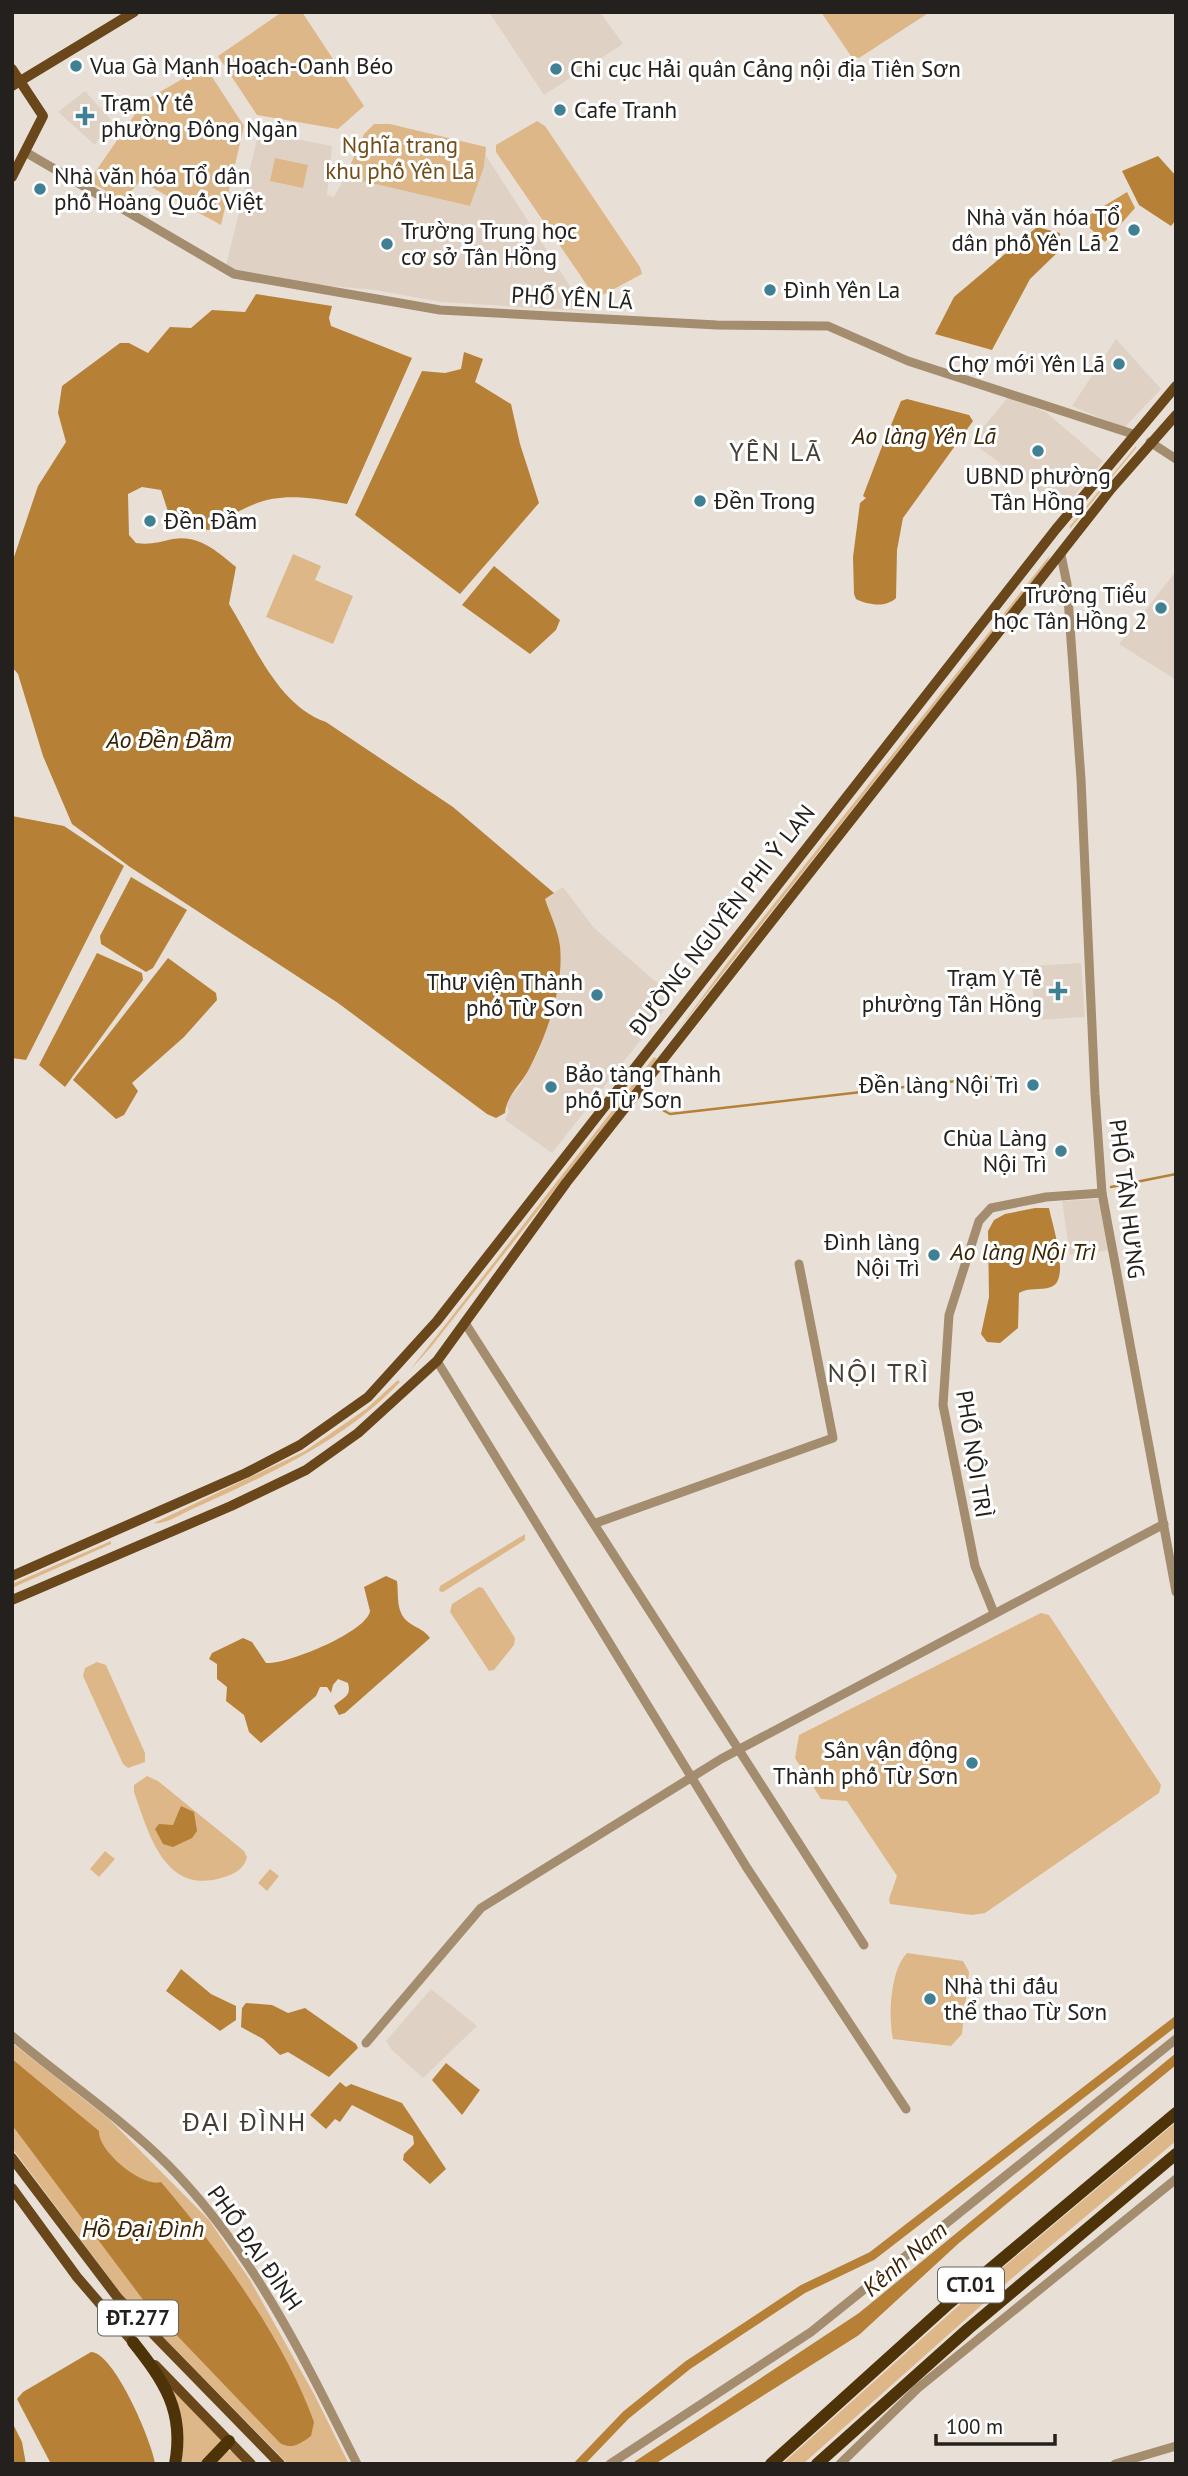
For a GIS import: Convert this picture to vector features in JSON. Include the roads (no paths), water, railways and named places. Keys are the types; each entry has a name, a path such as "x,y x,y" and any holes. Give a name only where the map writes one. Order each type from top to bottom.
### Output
{"highway":[{"name":"CT.01","path":"771,2464 946,2306 1176,2113"},
{"name":"CT.01","path":"817,2464 886,2401 1176,2154"},
{"path":"1072,2241 1176,2162"},
{"path":"133,2342 169,2392 177,2432 175,2464"},
{"path":"823,2464 886,2401"},
{"path":"207,2464 229,2441"}],"main road":[{"path":"16,84 134,12"},
{"path":"12,69 16,84 43,116 27,153 12,177"},
{"name":"ĐƯỜNG NGUYÊN PHI Ỷ LAN","path":"12,1576 269,1462 357,1407 382,1384 437,1321 1056,528 1176,386"},
{"name":"ĐƯỜNG NGUYÊN PHI Ỷ LAN","path":"12,1600 231,1506 306,1470 364,1428 437,1361 566,1183 1150,442 1176,415"},
{"path":"1133,435 1150,442"},
{"path":"1056,528 1061,555"},
{"path":"657,1037 673,1049"},
{"name":"ĐT.277","path":"12,2158 118,2298 280,2464"},
{"name":"ĐT.277","path":"12,2188 77,2277 133,2342 251,2464"}],"street":[{"name":"PHỐ YÊN LÃ","path":"27,153 234,274 440,310 715,325 828,326 908,361 1133,435"},
{"path":"1150,442 1176,459"},
{"name":"PHỐ TÂN HƯNG","path":"1061,555 1067,584 1081,779 1102,1193 1176,1592"},
{"name":"PHỐ NỘI TRÌ","path":"994,1613 975,1566 943,1405 949,1315 979,1221 991,1208 1046,1197 1102,1193"},
{"path":"596,1523 743,1468 833,1438 799,1264"},
{"path":"465,1323 596,1523 864,1945"},
{"path":"437,1361 586,1600 691,1778 906,2109"},
{"path":"366,2043 481,1908 739,1749 1164,1524"},
{"name":"PHỐ ĐẠI ĐÌNH","path":"12,2036 165,2162 216,2219 295,2341 357,2464"},
{"path":"610,2464 811,2332 1176,2039"},
{"path":"840,2464 918,2388 1176,2179"},
{"path":"1115,2464 1176,2446"}],"water":[{"path":"1158,156 1176,176 1176,220 1171,226 1139,205 1122,171"},
{"path":"1037,227 1060,233 1059,251 1030,279 992,350 935,334 954,297"},
{"name":"Ao Đền Đầm","path":"256,294 332,306 329,318 331,326 412,358 347,504 290,497 260,502 245,508 210,530 173,527 161,490 142,487 128,494 129,535 136,543 141,544 191,539 208,546 236,567 229,604 269,672 294,702 453,807 554,893 545,899 560,946 561,962 553,1010 528,1071 511,1096 505,1113 496,1118 338,1003 130,867 72,824 43,756 18,674 12,667 12,563 38,486 66,442 58,413 62,386 120,343 129,343 148,353 170,327 191,328 212,310 245,312"},
{"path":"464,352 483,359 475,382 511,404 520,444 539,503 460,594 355,515 422,371 445,373 461,369"},
{"name":"Ao làng Yên Lã","path":"907,399 969,415 973,421 903,518 897,550 896,598 887,603 871,604 856,599 854,594 853,557 860,503 866,498 863,496 886,436 890,438 892,432 889,430 901,401"},
{"path":"494,566 560,620 556,630 530,654 462,605"},
{"path":"12,816 64,826 124,866 26,1060 12,1058"},
{"path":"131,877 187,910 153,968 146,972 101,944 100,936"},
{"path":"97,953 142,973 143,980 65,1087 39,1065"},
{"path":"168,958 216,993 217,1000 184,1037 132,1083 138,1091 124,1115 116,1119 73,1080"},
{"name":"Ao làng Nội Trì","path":"1049,1208 1060,1274 1051,1287 1019,1293 1018,1328 1000,1343 987,1342 981,1334 989,1297 988,1231 994,1220 1005,1214"},
{"path":"386,1576 397,1581 402,1615 430,1638 345,1713 339,1715 334,1706 349,1692 348,1683 338,1679 331,1693 327,1687 320,1687 316,1696 261,1743 249,1732 244,1715 226,1701 227,1687 217,1679 217,1664 209,1659 212,1653 243,1638 252,1642 266,1663 290,1659 324,1646 365,1619 370,1611 364,1587"},
{"path":"181,1806 194,1812 197,1831 192,1838 173,1847 163,1844 155,1829 159,1824 173,1825"},
{"path":"181,1969 211,1994 236,2006 236,2020 220,2031 166,1991"},
{"path":"246,2003 272,2005 288,2013 305,2008 358,2048 329,2077 288,2052 280,2055 263,2039 241,2027 242,2008"},
{"name":"Kênh Nam","path":"1176,2053 1176,2065 959,2243 859,2335 655,2464 631,2464 859,2313"},
{"name":"Hồ Đại Đình","path":"12,2059 99,2131 105,2148 122,2166 143,2179 161,2182 183,2208 227,2265 285,2358 314,2422 311,2436 292,2446 280,2443 144,2301 12,2125"},
{"path":"446,2063 480,2090 462,2115 432,2080"},
{"path":"340,2082 346,2087 351,2084 402,2103 446,2169 430,2184 403,2160 404,2154 414,2144 413,2136 352,2105 340,2122 335,2119 326,2129 310,2115"},
{"path":"91,2352 100,2356 110,2366 121,2382 147,2437 155,2464 51,2464 17,2399 23,2392"},
{"path":"12,2422 22,2442 26,2464 12,2464"}],"waterway":[{"path":"648,1102 670,1114 991,1077"},
{"path":"1111,1187 1176,1174"},
{"path":"579,2464 626,2415 688,2365 803,2289 872,2256 1176,2021"}],"place":[{"name":"Vua Gà Mạnh Hoạch-Oanh Béo","path":"76,66"},
{"name":"Chi cục Hải quân Cảng nội địa Tiên Sơn","path":"556,69"},
{"name":"Cafe Tranh","path":"560,110"},
{"name":"Trạm Y tế phường Đông Ngàn","path":"85,116"},
{"name":"Nhà văn hóa Tổ dân phố Hoàng Quốc Việt","path":"40,189"},
{"name":"Nhà văn hóa Tổ dân phố Yên Lã 2","path":"1134,230"},
{"name":"Trường Trung học cơ sở Tân Hồng","path":"387,244"},
{"name":"Đình Yên La","path":"770,290"},
{"name":"Chợ mới Yên Lã","path":"1119,364"},
{"name":"UBND phường Tân Hồng","path":"1038,451"},
{"name":"Đền Trong","path":"700,501"},
{"name":"Đền Đầm","path":"150,521"},
{"name":"Trường Tiểu học Tân Hồng 2","path":"1161,608"},
{"name":"Trạm Y Tế phường Tân Hồng","path":"1058,991"},
{"name":"Thư viện Thành phố Từ Sơn","path":"597,995"},
{"name":"Đền làng Nội Trì","path":"1033,1085"},
{"name":"Bảo tàng Thành phố Từ Sơn","path":"551,1087"},
{"name":"Chùa Làng Nội Trì","path":"1061,1151"},
{"name":"Đình làng Nội Trì","path":"934,1255"},
{"name":"Sân vận động Thành phố Từ Sơn","path":"972,1763"},
{"name":"Nhà thi đấu thể thao Từ Sơn","path":"930,1999"}],"district":[{"name":"YÊN LÃ","path":"776,452"},
{"name":"NỘI TRÌ","path":"879,1373"},
{"name":"ĐẠI ĐÌNH","path":"245,2122"}],"park label":[{"name":"Nghĩa trang khu phố Yên Lã","path":"400,158"}]}
